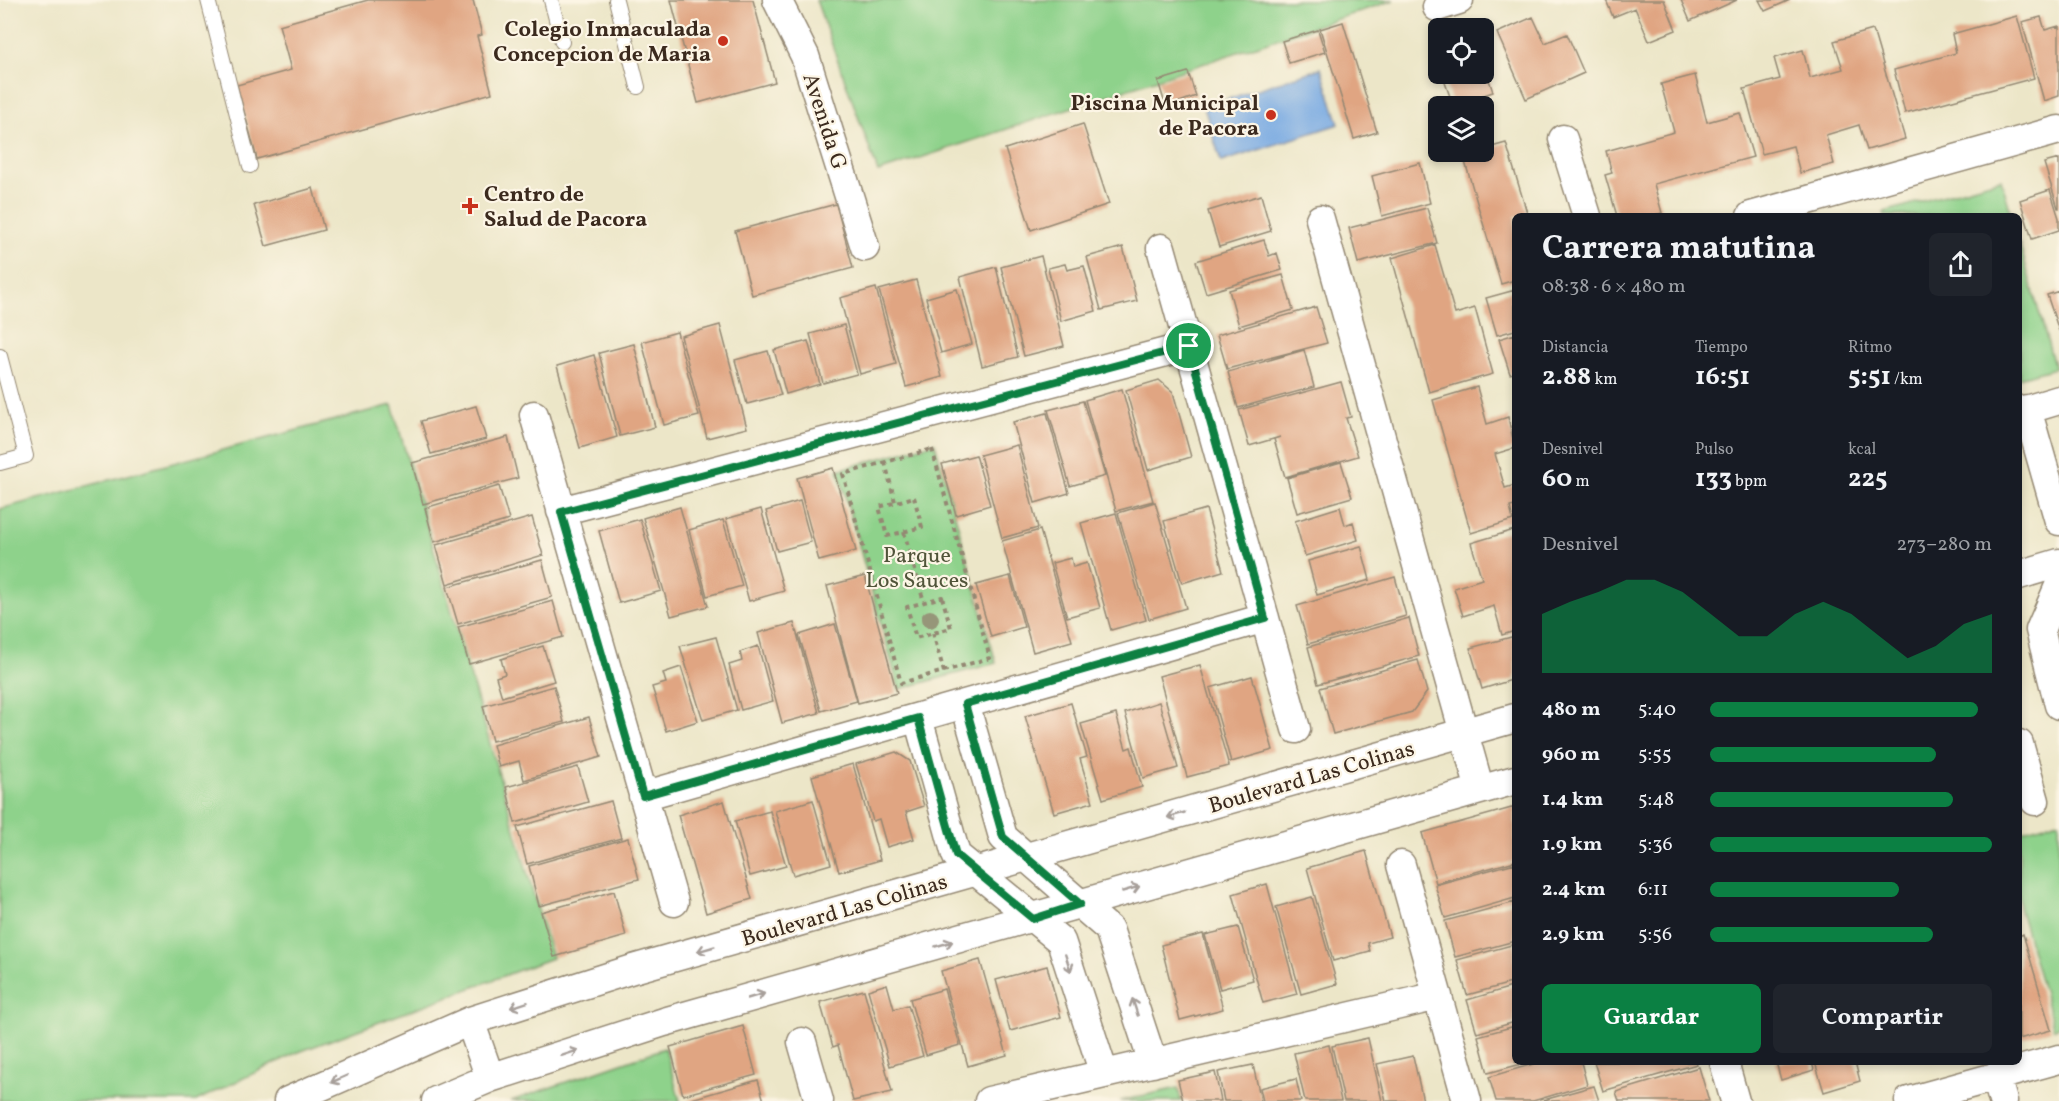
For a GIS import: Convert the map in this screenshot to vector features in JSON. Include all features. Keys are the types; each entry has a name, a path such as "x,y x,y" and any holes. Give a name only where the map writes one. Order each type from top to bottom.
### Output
{"street":[{"name":"Avenida G","path":"777,0 805,56 865,247"},
{"path":"1761,213 2059,130"},
{"path":"1563,139 1586,213"},
{"path":"1320,219 1480,790"},
{"path":"1161,248 1296,729"},
{"path":"561,512 1189,346"},
{"path":"2059,400 2023,411 2059,521"},
{"path":"534,415 674,902"},
{"path":"2022,572 2059,563"},
{"path":"2059,586 2039,630 2059,705"},
{"path":"643,796 1265,618"},
{"path":"960,706 1003,837 1109,929 1154,1063"},
{"path":"918,718 956,855 1061,941 1104,1074"},
{"name":"Boulevard Las Colinas","path":"288,1101 470,1021 633,969 1512,719"},
{"path":"2022,753 2038,800"},
{"path":"436,1101 490,1078 664,1022 1033,919 1512,781"},
{"path":"1401,865 1467,1101"},
{"path":"989,1101 1437,996"},
{"path":"470,1021 490,1078"},
{"path":"802,1042 819,1101"},
{"path":"1909,1101 2000,1089 2059,1059"},
{"path":"1725,1065 1735,1101"}],"lane":[{"path":"208,0 250,166"},
{"path":"551,0 562,42"},
{"path":"616,0 638,87"},
{"path":"0,356 26,456 0,463"}],"path":[{"path":"874,428 895,502"},
{"path":"932,449 990,658 944,671 901,683 843,474 932,449"},
{"path":"914,497 922,527 904,532 887,536 879,507 914,497"},
{"path":"904,532 924,602"},
{"path":"942,597 951,628 933,633 916,638 907,607 942,597"},
{"path":"933,633 944,671 960,706"}],"green space":[{"path":"816,0 1394,0 878,172"},
{"path":"2001,179 2011,213 1884,213"},
{"path":"2022,252 2055,368 2022,377"},
{"path":"392,405 552,958 296,1053 196,1101 0,1101 0,509"},
{"name":"Parque Los Sauces","path":"935,443 996,663 899,689 838,470"},
{"path":"2059,821 2059,1027 2054,1029 2022,917 2022,831"},
{"path":"665,1048 680,1101 511,1101"},
{"path":"1178,1088 1181,1101 1120,1101"}],"water":[{"name":"Piscina Municipal de Pacora","path":"1321,68 1339,124 1221,162 1204,107"}],"building":[{"path":"368,0 473,0 482,35 477,36 492,93 257,159 237,85 291,70 279,25"},
{"name":"Colegio Inmaculada Concepcion de Maria","path":"671,0 753,0 775,82 698,103"},
{"path":"1606,0 1664,0 1676,30 1649,41 1635,8 1613,17"},
{"path":"1681,0 1737,0 1690,21"},
{"path":"1759,0 1790,0 1765,11"},
{"path":"2017,16 2034,78 1905,113 1894,70 1956,53 1952,34"},
{"path":"1533,17 1545,43 1567,34 1584,73 1526,99 1497,33"},
{"path":"2041,17 2045,30 2059,26 2059,96 2044,101 2022,22"},
{"path":"1343,22 1377,132 1354,139 1320,29"},
{"path":"1318,30 1325,52 1289,63 1282,41"},
{"path":"1873,30 1905,139 1867,150 1859,125 1826,135 1834,164 1800,173 1793,146 1762,154 1744,89 1780,79 1774,58 1803,50 1810,78 1843,69 1834,41"},
{"path":"1188,72 1196,96 1166,107 1158,81"},
{"path":"1695,75 1707,122 1740,113 1753,157 1654,184 1662,213 1616,213 1605,175 1612,173 1606,151 1674,132 1661,84"},
{"path":"1446,84 1490,84 1493,92 1481,96 1450,96"},
{"path":"1083,124 1109,204 1031,230 1005,149"},
{"path":"1506,143 1527,213 1512,213 1512,281 1501,284 1465,162 1494,162 1494,146"},
{"path":"2059,159 2059,208 2058,208 2044,163"},
{"path":"1420,163 1430,203 1382,216 1372,176"},
{"path":"313,188 324,230 266,246 254,205"},
{"path":"2050,190 2059,218 2059,230 2032,239 2020,200"},
{"path":"1261,195 1271,231 1219,247 1208,211"},
{"path":"836,204 853,268 752,295 735,231"},
{"path":"1427,208 1437,243 1358,263 1349,228"},
{"path":"1264,240 1269,256 1277,253 1282,270 1206,293 1196,261"},
{"path":"1435,245 1455,314 1475,308 1493,374 1429,392 1392,258"},
{"path":"1123,247 1137,301 1101,310 1087,257"},
{"path":"1041,256 1064,346 1024,356 1001,267"},
{"path":"1065,264 1067,270 1084,266 1096,311 1061,321 1048,268"},
{"path":"996,267 1018,357 982,366 960,277"},
{"path":"1283,275 1293,310 1239,326 1229,290"},
{"path":"916,280 942,377 906,387 879,290"},
{"path":"876,288 896,364 860,374 840,298"},
{"path":"957,289 972,344 941,353 926,298"},
{"path":"1512,291 1512,331 1497,335 1486,298"},
{"path":"2059,291 2059,331 2047,295"},
{"path":"1316,307 1327,343 1227,369 1217,335"},
{"path":"720,325 747,428 707,438 681,336"},
{"path":"844,325 857,374 823,383 810,334"},
{"path":"677,332 699,416 664,425 642,342"},
{"path":"1512,335 1512,374 1510,374 1499,339"},
{"path":"808,341 820,384 786,394 774,350"},
{"path":"634,344 655,427 620,436 599,353"},
{"path":"1304,350 1314,387 1238,408 1228,372"},
{"path":"768,351 781,395 747,404 735,360"},
{"path":"594,355 617,437 580,448 557,366"},
{"path":"1159,380 1173,392 1191,457 1148,470 1126,390"},
{"path":"1341,382 1351,417 1346,418 1358,456 1285,477 1274,439 1280,437 1249,446 1239,410"},
{"path":"1477,387 1487,424 1508,417 1512,449 1495,454 1505,488 1512,486 1512,507 1510,507 1512,520 1471,533 1433,400"},
{"path":"1122,389 1153,501 1116,511 1085,400"},
{"path":"1083,401 1105,476 1070,486 1048,410"},
{"path":"476,406 486,439 431,454 421,421"},
{"path":"1047,413 1069,493 1035,503 1013,422"},
{"path":"508,437 518,478 423,504 412,463"},
{"path":"1017,445 1038,528 1002,538 980,455"},
{"path":"976,455 990,505 956,515 942,464"},
{"path":"1341,462 1352,497 1297,513 1287,478"},
{"path":"833,468 856,551 819,561 797,478"},
{"path":"499,486 509,520 434,542 425,508"},
{"path":"800,501 811,542 777,551 766,511"},
{"path":"1155,502 1186,608 1149,619 1118,513"},
{"path":"680,507 708,606 671,616 643,518"},
{"path":"1340,507 1345,525 1353,522 1358,540 1305,556 1295,521"},
{"path":"761,509 784,591 749,601 726,519"},
{"path":"1206,509 1223,571 1182,583 1164,521"},
{"path":"1116,513 1146,620 1111,630 1081,523"},
{"path":"532,517 543,555 447,584 436,545"},
{"path":"640,519 661,591 619,603 599,531"},
{"path":"723,520 742,586 707,596 689,530"},
{"path":"1040,530 1072,641 1033,652 1002,541"},
{"path":"1512,531 1512,632 1502,635 1494,606 1463,616 1454,588 1482,579 1471,543"},
{"path":"1361,546 1370,580 1317,595 1308,561"},
{"path":"1071,558 1073,567 1087,563 1100,608 1067,617 1052,563"},
{"path":"542,560 552,597 458,624 447,587"},
{"path":"865,576 897,693 858,703 827,586"},
{"path":"1010,576 1024,627 991,637 976,585"},
{"path":"1395,577 1406,616 1308,644 1297,606"},
{"path":"553,601 563,637 469,664 458,627"},
{"path":"1409,618 1419,656 1318,684 1308,647"},
{"path":"794,623 819,713 782,723 758,633"},
{"path":"835,624 857,701 821,711 799,635"},
{"path":"716,637 737,710 703,720 680,646"},
{"path":"1512,637 1512,680 1482,689 1470,648"},
{"path":"543,646 554,681 502,697 496,677 505,674 501,659"},
{"path":"758,646 773,701 741,710 729,665 742,661 740,652"},
{"path":"1418,660 1427,692 1412,712 1333,734 1320,688"},
{"path":"1200,665 1229,766 1187,777 1159,676"},
{"path":"681,667 698,721 666,731 652,687 666,683 663,673"},
{"path":"1252,676 1273,750 1231,762 1210,688"},
{"path":"554,686 564,722 492,741 483,706"},
{"path":"1159,702 1178,768 1143,778 1125,713"},
{"path":"1071,703 1087,757 1080,759 1093,802 1054,813 1025,716"},
{"path":"1116,714 1126,749 1131,747 1142,787 1103,799 1081,724"},
{"path":"589,717 601,757 524,780 519,761 499,767 493,745"},
{"path":"896,752 910,761 924,806 906,812 914,839 887,847 879,819 873,821 856,764"},
{"path":"853,764 880,860 839,872 812,776"},
{"path":"578,767 588,802 515,823 506,787"},
{"path":"813,800 831,864 793,875 775,811"},
{"path":"611,801 621,838 527,864 517,827"},
{"path":"724,801 752,899 706,913 678,815"},
{"path":"1512,808 1512,862 1436,883 1422,833"},
{"path":"770,811 786,866 750,876 735,821"},
{"path":"628,838 639,879 539,906 529,866"},
{"path":"1366,851 1390,937 1368,943 1370,951 1333,961 1307,868"},
{"path":"1512,864 1512,899 1445,918 1435,885"},
{"path":"1267,884 1297,994 1263,1003 1233,894"},
{"path":"614,891 626,936 554,957 541,912"},
{"path":"1312,897 1337,984 1301,994 1276,907"},
{"path":"1512,903 1512,942 1455,957 1445,921"},
{"path":"1238,927 1253,980 1220,989 1205,935"},
{"path":"1203,934 1223,1009 1180,1020 1161,945"},
{"path":"2022,934 2051,1030 2022,1038"},
{"path":"1512,945 1512,983 1467,995 1457,960"},
{"path":"980,960 1007,1055 968,1066 941,971"},
{"path":"1047,966 1061,1017 1010,1031 996,980"},
{"path":"887,984 894,1009 908,1005 923,1056 890,1066 868,990"},
{"path":"1512,987 1512,1023 1477,1033 1467,1000"},
{"path":"944,989 960,1045 926,1055 910,999"},
{"path":"864,990 892,1092 853,1101 838,1045 833,1047 820,1002"},
{"path":"743,1026 756,1075 683,1095 670,1047"},
{"path":"1512,1027 1512,1065 1518,1065 1488,1073 1478,1036"},
{"path":"1368,1038 1382,1101 1344,1101 1332,1046"},
{"path":"1329,1045 1341,1101 1305,1101 1294,1053"},
{"path":"1413,1056 1423,1101 1386,1101 1377,1064"},
{"path":"1253,1065 1261,1101 1224,1101 1218,1072"},
{"path":"1530,1065 1582,1065 1587,1085 1533,1101 1496,1101 1489,1077"},
{"path":"1595,1065 1694,1065 1603,1091"},
{"path":"1777,1065 1813,1065 1814,1070 1781,1080"},
{"path":"1816,1065 1856,1065 1860,1081 1824,1092"},
{"path":"1699,1067 1709,1101 1619,1101 1616,1092"},
{"path":"1215,1072 1221,1101 1183,1101 1178,1080"},
{"path":"1296,1079 1301,1101 1263,1101 1260,1088"},
{"path":"758,1080 764,1101 688,1101 688,1100"},
{"path":"1594,1086 1599,1101 1544,1100"}],"place":[{"name":"Colegio Inmaculada Concepcion de Maria","path":"723,41"},
{"name":"Piscina Municipal de Pacora","path":"1271,115"},
{"name":"Centro de Salud de Pacora","path":"470,206"}],"route":[{"path":"1189,346 1265,618 965,704 1003,837 1080,904 1033,919 956,855 918,718 643,796 561,512 1189,346"}]}
